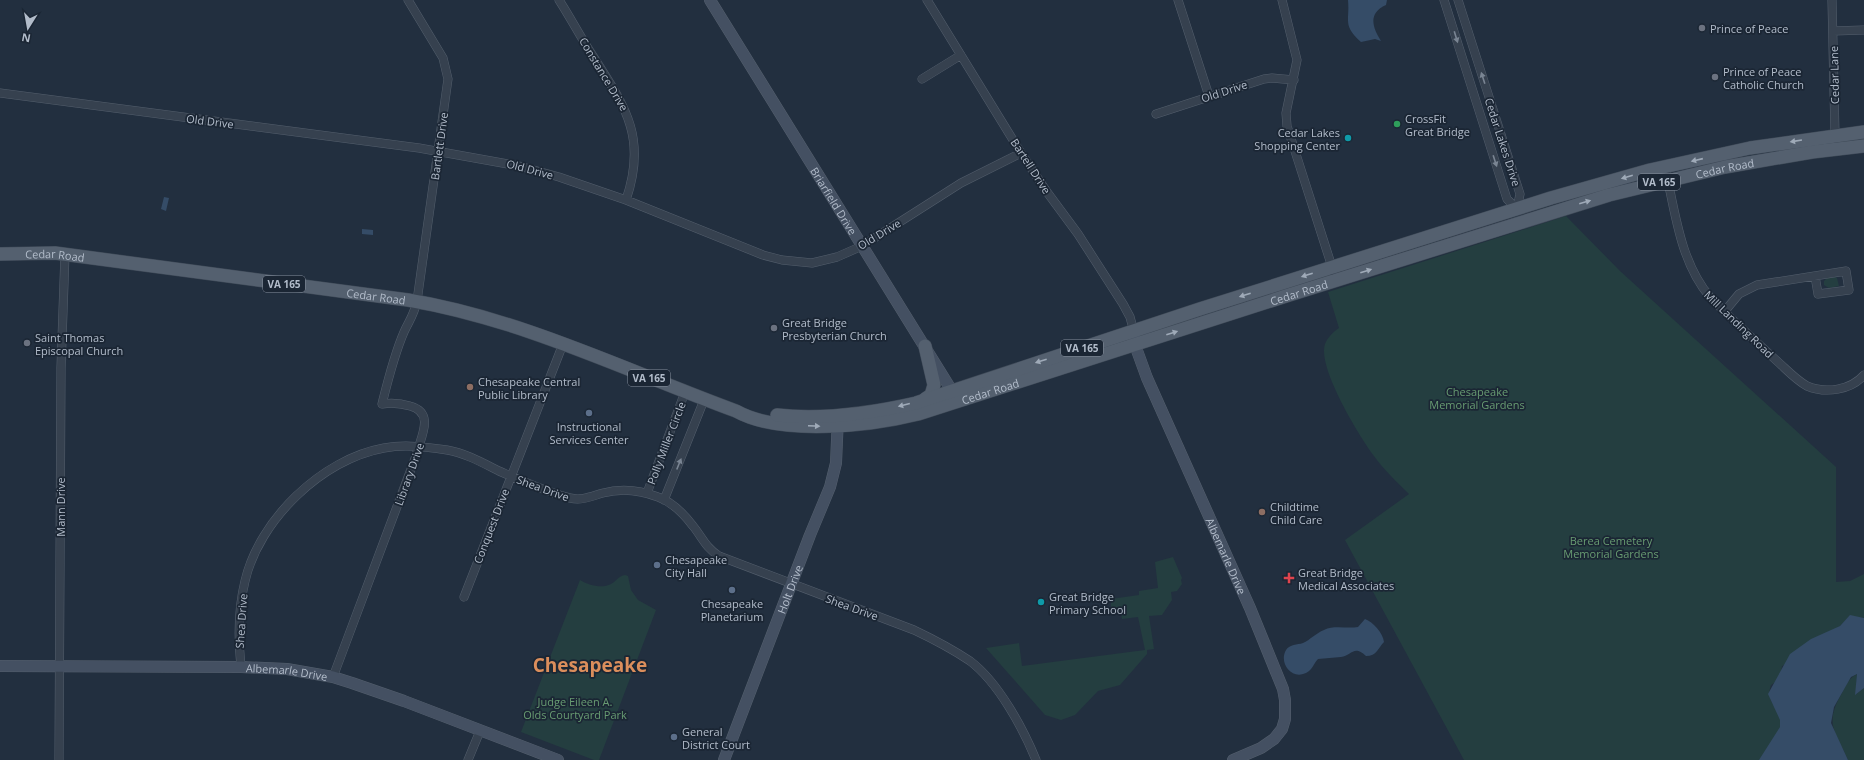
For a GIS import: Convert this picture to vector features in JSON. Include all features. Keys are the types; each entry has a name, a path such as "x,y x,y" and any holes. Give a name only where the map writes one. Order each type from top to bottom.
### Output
{"main road":[{"name":"Cedar Road","path":"838,420 925,400 1517,209 1665,167 1750,148 1864,132"},
{"name":"Cedar Road","path":"0,254 28,252 65,254 418,301 477,315 563,344 704,400 736,411 746,409 766,413 838,420 899,419 951,404 1548,214 1668,180 1755,162 1841,148 1864,146"},
{"path":"1413,257 1442,241 1508,220 1515,215 1517,209 1548,214"},
{"path":"925,346 934,385 931,395 925,400"}],"street":[{"name":"Bartlett Drive","path":"408,0 443,58 447,68 448,79 418,301"},
{"name":"Constance Drive","path":"559,0 628,114 635,154 632,181 626,200"},
{"name":"Briarfield Drive","path":"710,0 952,391"},
{"name":"Bartell Drive","path":"927,0 1047,192 1078,234 1123,304 1130,317 1134,332"},
{"path":"1178,0 1209,96"},
{"path":"1282,0 1297,60 1286,113 1287,126 1332,268 1329,283"},
{"name":"Cedar Lakes Drive","path":"1444,0 1507,199 1517,209"},
{"name":"Cedar Lakes Drive","path":"1458,0 1520,194 1517,209"},
{"name":"Cedar Lane","path":"1832,0 1835,136 1841,148"},
{"path":"1833,31 1864,30"},
{"path":"922,80 961,55"},
{"name":"Old Drive","path":"1156,114 1264,79 1272,78 1294,80"},
{"name":"Old Drive","path":"0,93 438,150 519,166 559,177 626,200 782,260 812,263 828,260 862,246 961,183 1022,153"},
{"name":"Mill Landing Road","path":"1665,167 1684,247 1693,272 1703,288 1724,312 1799,381 1807,386 1821,389 1838,389 1852,384 1864,375"},
{"name":"Mann Drive","path":"59,760 62,354 65,254"},
{"path":"1724,312 1739,294 1757,285 1846,271 1849,290 1818,294 1815,276"},
{"name":"Library Drive","path":"333,678 416,456 424,423 424,415 421,410 396,402 382,404 391,369 418,301"},
{"name":"Albemarle Drive","path":"1134,332 1135,345 1165,422 1250,608 1283,689 1286,719 1278,734 1261,748 1233,760"},
{"name":"Conquest Drive","path":"465,594 563,344"},
{"path":"951,404 952,391"},
{"name":"Polly Miller Circle","path":"647,493 685,392"},
{"name":"Polly Miller Circle","path":"664,500 704,400"},
{"name":"Holt Drive","path":"724,760 791,584 830,487 836,463 838,420"},
{"name":"Shea Drive","path":"240,667 240,604 245,580 259,544 280,514 311,483 352,458 384,448 418,446 458,453 511,476 576,499 588,498 618,490 647,493 664,500 682,513 713,552 791,584 915,631 940,642 971,662 1008,703 1029,742 1036,760"},
{"name":"Albemarle Drive","path":"0,666 240,667 287,669 333,678 404,700 480,731 558,760"},
{"path":"468,760 480,731"}],"green space":[{"name":"Berea Cemetery Memorial Gardens","path":"1566,216 1620,271 1836,467 1836,582 1850,581 1864,574 1864,618 1850,616 1840,626 1791,662 1782,666 1780,679 1771,685 1770,698 1778,708 1786,713 1767,760 1464,760 1345,540 1409,494 1382,466 1367,446 1350,418 1333,384 1324,355 1325,344 1331,335 1339,328 1328,292"},
{"path":"1827,278 1837,278 1839,286 1829,288 1824,285 1824,281"},
{"path":"1173,557 1182,578 1182,584 1177,591 1171,592 1172,600 1162,615 1149,616 1154,649 1147,650 1147,654 1120,685 1098,691 1075,715 1061,720 1045,715 986,648 1019,643 1022,666 1145,650 1138,617 1122,619 1120,609 1111,610 1111,599 1139,595 1139,591 1158,588 1155,562"},
{"name":"Judge Eileen A. Olds Courtyard Park","path":"621,576 628,576 631,590 638,600 656,610 599,760 594,760 521,732 580,580 591,585 603,586 611,584"},
{"path":"1857,674 1856,694 1864,688 1864,760 1848,760 1833,727 1833,720 1834,712 1845,687"}],"water":[{"path":"1348,0 1387,0 1386,5 1376,12 1373,21 1375,31 1381,41 1375,39 1361,42 1355,36 1349,27 1348,22"},
{"path":"164,197 169,198 166,211 161,209"},
{"path":"362,229 373,230 373,235 362,234"},
{"path":"1850,615 1864,618 1864,688 1855,695 1857,674 1851,677 1834,707 1831,723 1848,760 1759,760 1780,727 1780,720 1768,694 1790,654 1811,639 1840,626"},
{"path":"1365,619 1377,628 1382,635 1384,642 1373,655 1366,656 1358,651 1355,651 1341,657 1318,659 1310,670 1306,673 1298,675 1294,674 1287,668 1284,655 1286,650 1290,647 1303,643 1318,633 1328,629 1336,627 1358,627"}],"place":[{"name":"Prince of Peace","path":"1702,28"},
{"name":"Prince of Peace Catholic Church","path":"1715,77"},
{"name":"CrossFit Great Bridge","path":"1397,124"},
{"name":"Cedar Lakes Shopping Center","path":"1348,138"},
{"name":"Great Bridge Presbyterian Church","path":"774,328"},
{"name":"Saint Thomas Episcopal Church","path":"27,343"},
{"name":"Chesapeake Central Public Library","path":"470,387"},
{"name":"Instructional Services Center","path":"589,413"},
{"name":"Childtime Child Care","path":"1262,512"},
{"name":"Chesapeake City Hall","path":"657,565"},
{"name":"Great Bridge Medical Associates","path":"1289,578"},
{"name":"Chesapeake Planetarium","path":"732,590"},
{"name":"Great Bridge Primary School","path":"1041,602"},
{"name":"General District Court","path":"674,737"}],"district":[{"name":"Chesapeake","path":"590,665"}],"park label":[{"name":"Chesapeake Memorial Gardens","path":"1477,397"}]}
